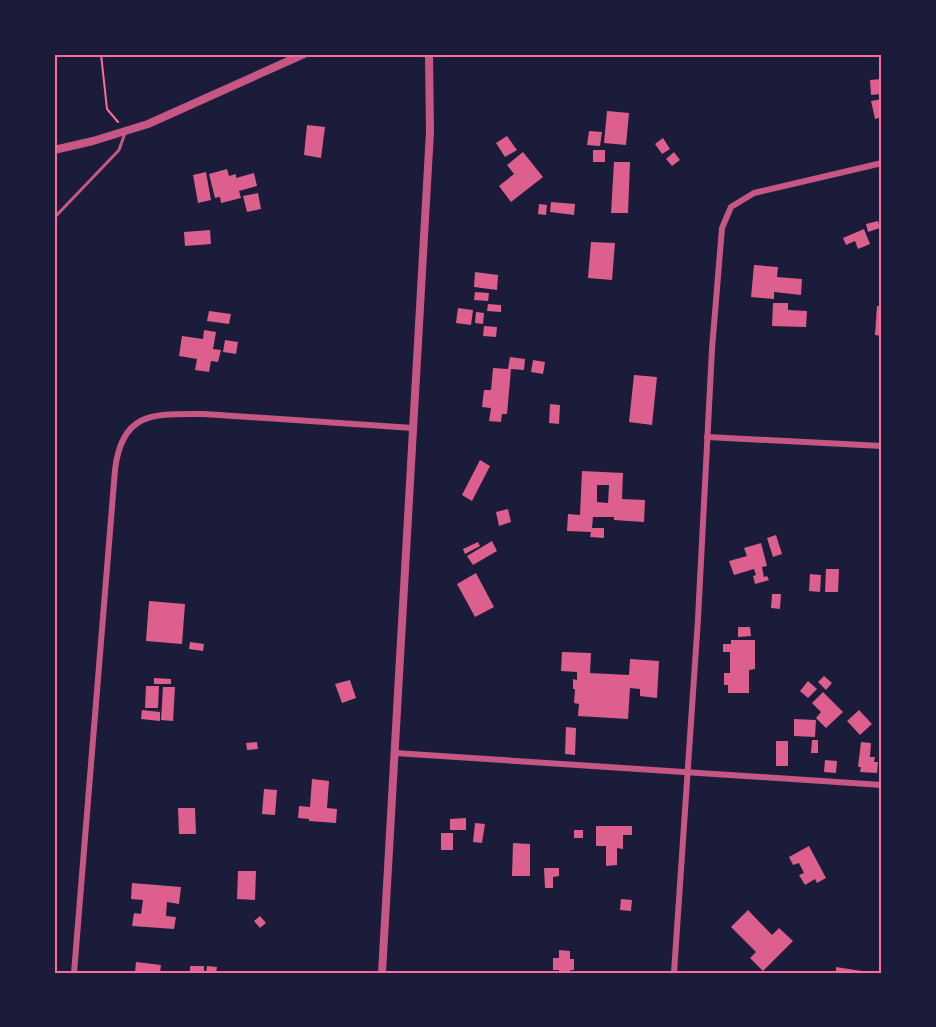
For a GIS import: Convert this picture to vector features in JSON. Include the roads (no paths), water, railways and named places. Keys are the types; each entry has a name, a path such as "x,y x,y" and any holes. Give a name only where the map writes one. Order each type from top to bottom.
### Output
{"street":[{"path":"54,150 148,124 304,54"},
{"path":"382,973 430,132 429,54"},
{"path":"674,973 722,228 731,207 754,193 882,163"},
{"path":"74,973 115,470 120,445 128,430 146,418 173,414 204,414 413,428"},
{"path":"707,437 882,446"},
{"path":"395,753 882,785"}],"lane":[{"path":"54,218 119,150 125,131"}]}
